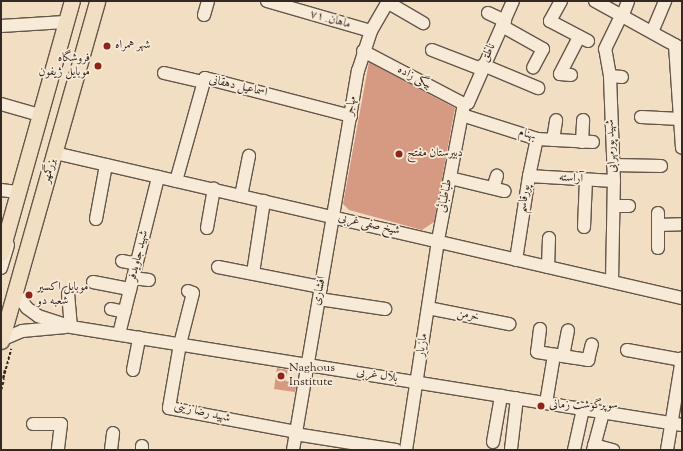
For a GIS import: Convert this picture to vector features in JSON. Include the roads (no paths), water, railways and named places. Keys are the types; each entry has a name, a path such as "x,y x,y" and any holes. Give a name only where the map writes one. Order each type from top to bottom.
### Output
{"main road":[{"path":"2,249 72,1"},
{"name":"بزرگمهر","path":"5,339 15,292 97,1"}],"street":[{"path":"1,268 76,1"},
{"path":"204,15 208,1"},
{"name":"۷۱ _ماهان","path":"267,1 370,31"},
{"name":"ناطق","path":"463,110 468,103 482,67 513,1"},
{"path":"561,1 550,21 583,39 560,74 571,75"},
{"path":"595,1 679,47 682,148"},
{"name":"شهید پورمهرابی","path":"612,281 614,181 610,76 605,49 628,1"},
{"path":"652,32 665,1"},
{"path":"388,2 423,23"},
{"name":"مهاجر","path":"332,216 363,51 370,31 388,2"},
{"path":"488,13 543,49 533,68"},
{"path":"1,26 65,22"},
{"path":"432,50 538,88"},
{"name":"بیگی زاده","path":"363,51 463,110"},
{"path":"164,73 203,82"},
{"path":"610,76 622,77"},
{"name":"اسماعیل دهقانی","path":"176,181 205,78 351,116"},
{"path":"1,104 39,115"},
{"name":"بهنام","path":"463,110 537,139 588,142 583,120"},
{"name":"طباطبائی","path":"438,240 463,110"},
{"path":"641,118 681,123"},
{"path":"553,140 556,120"},
{"name":"پورقاسم","path":"516,260 529,176 537,139"},
{"name":"شیخ صفی غربی","path":"55,153 438,240 516,260 682,298"},
{"path":"241,196 249,156"},
{"path":"96,219 106,165"},
{"path":"613,165 661,166"},
{"path":"450,178 465,175 499,189 497,176"},
{"name":"آراسته","path":"529,176 614,181"},
{"name":"شهید جاویدفر","path":"119,334 158,177"},
{"path":"584,227 586,180"},
{"path":"1,190 17,192"},
{"path":"207,228 214,190"},
{"path":"253,273 264,201"},
{"path":"614,206 629,206"},
{"name":"افشاری","path":"293,450 332,216"},
{"path":"658,248 658,219 682,224"},
{"path":"548,267 549,238"},
{"name":"مازیار","path":"406,450 438,240"},
{"path":"122,261 137,264"},
{"path":"218,266 321,287"},
{"path":"92,282 132,283 149,280"},
{"path":"180,344 193,293 188,291"},
{"path":"15,292 27,308 38,316 71,327"},
{"path":"68,293 71,327"},
{"path":"319,299 385,309"},
{"name":"خرمن","path":"428,308 509,324"},
{"path":"111,310 125,312"},
{"path":"5,339 22,331 71,327"},
{"name":"بلال غربی","path":"71,327 676,424"},
{"path":"540,329 537,352 588,360 592,344"},
{"path":"546,403 568,330"},
{"path":"133,370 139,338"},
{"name":"شهید رضا زینی","path":"180,344 169,408 296,433"},
{"path":"627,350 682,359 676,424 667,450"},
{"path":"493,442 501,396"},
{"path":"511,450 518,398"},
{"path":"574,450 583,409"},
{"path":"603,412 594,448 612,450"},
{"path":"32,424 61,424 58,450"},
{"path":"111,450 113,433"},
{"path":"296,433 396,450"}],"place":[{"name":"شهر همراه","path":"107,46"},
{"name":"فروشگاه موبایل ژیفون","path":"98,66"},
{"name":"دبیرستان مفتح","path":"399,154"},
{"name":"موبایل اکسیر شعبه دو","path":"29,295"},
{"name":"Naghous Institute","path":"281,376"},
{"name":"سوپرگوشت زمانی","path":"541,406"}]}
